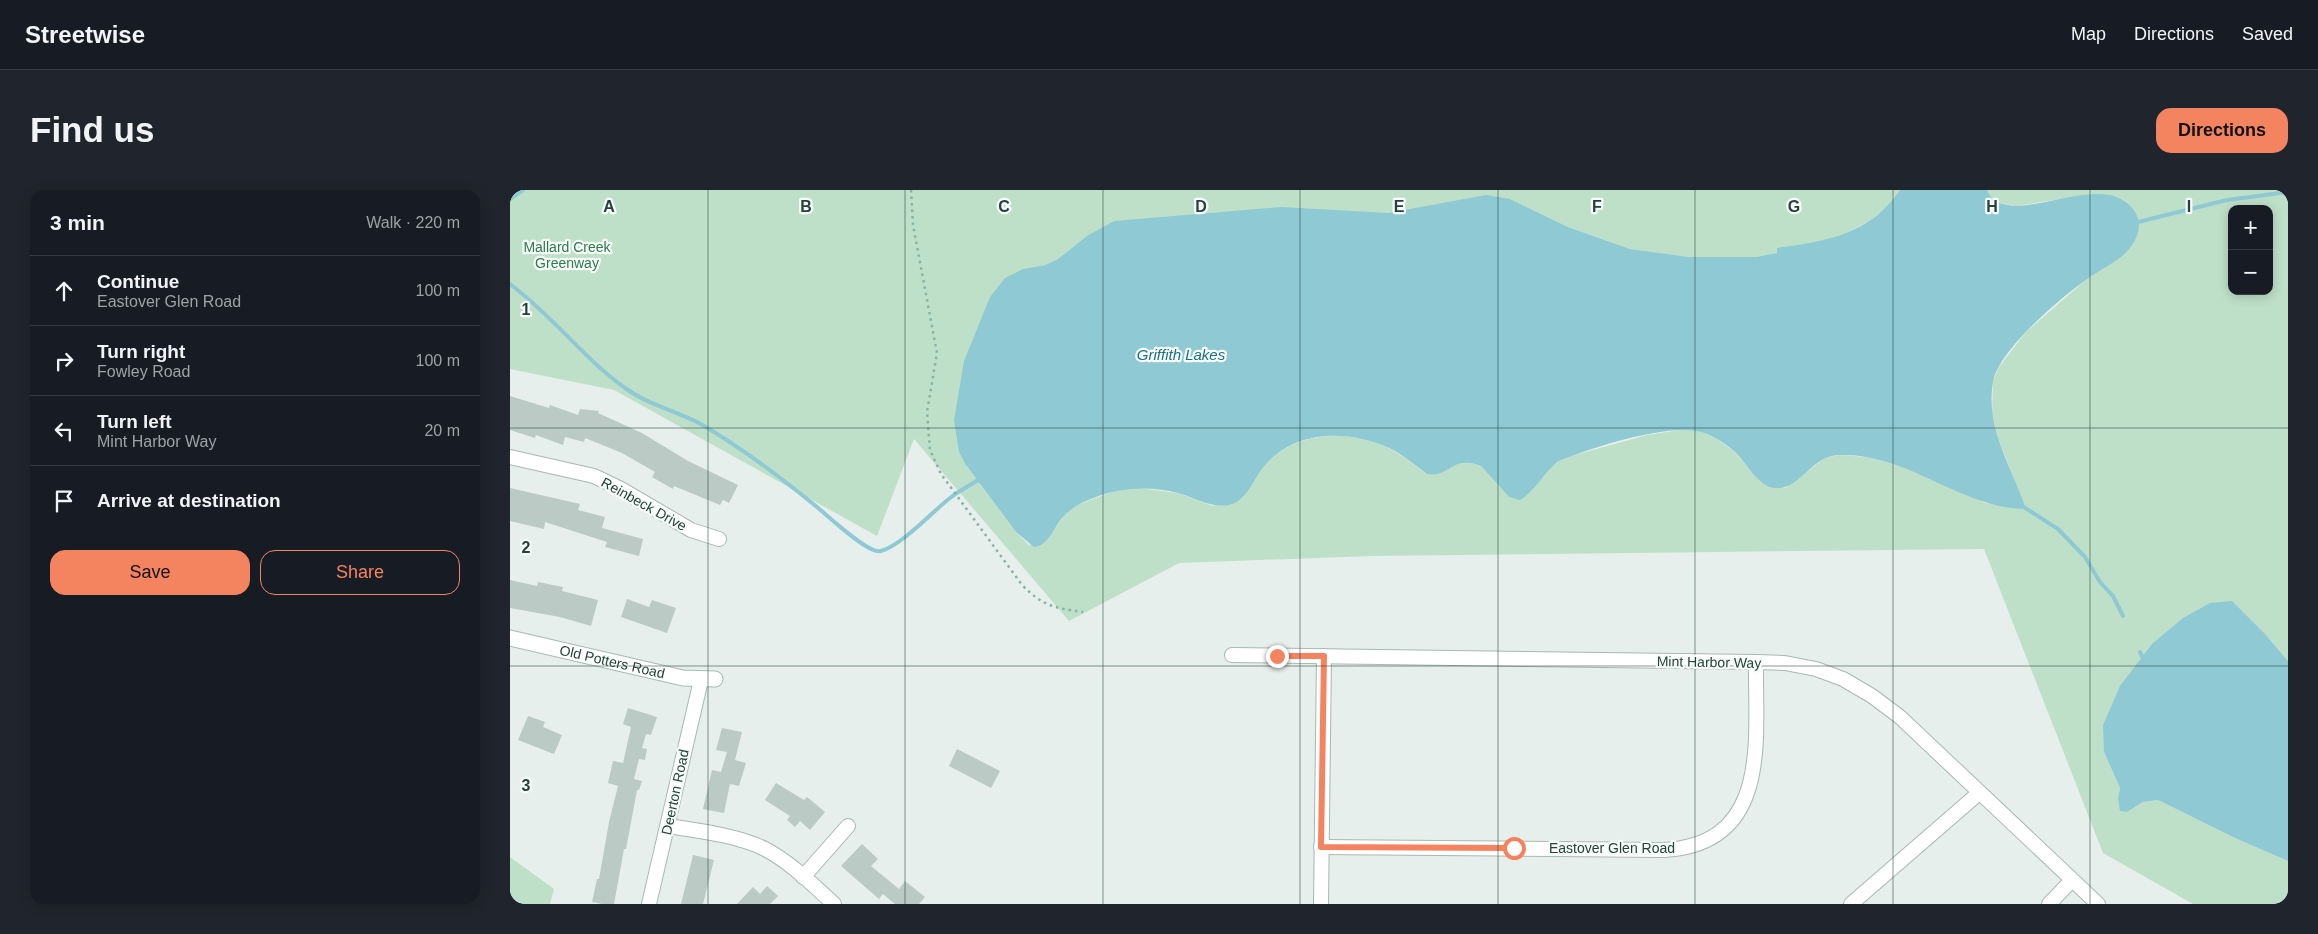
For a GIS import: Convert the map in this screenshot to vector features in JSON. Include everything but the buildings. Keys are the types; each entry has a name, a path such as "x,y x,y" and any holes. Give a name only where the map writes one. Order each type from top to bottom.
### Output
{"street":[{"name":"Reinbeck Drive","path":"510,457 594,476 692,530 719,539"},
{"name":"Old Potters Road","path":"510,638 683,678 708,680"},
{"name":"Mint Harbor Way","path":"1232,655 1756,662 1785,663 1812,668 1857,686 1900,717 1979,794 2098,904"},
{"path":"1320,904 1324,656"},
{"name":"Eastover Glen Road","path":"1321,847 1664,850 1698,844 1728,824 1742,806 1751,784 1755,762 1756,662"},
{"name":"Deerton Road","path":"649,904 708,680"},
{"path":"1851,904 1979,794"},
{"path":"668,826 754,845 765,850 804,877 834,904"},
{"path":"804,877 848,826"},
{"path":"2049,904 2072,880"}],"path":[{"path":"911,190 913,225 937,353 927,412 930,450 941,474 950,487 1022,585 1035,599 1052,608 1083,612"}],"green space":[{"name":"Mallard Creek Greenway","path":"510,190 1900,190 1893,201 1871,220 1841,236 1756,257 1690,257 1630,249 1568,227 1510,199 1388,213 1219,212 1170,218 1114,221 1088,235 1058,259 1045,265 1023,269 966,465 1016,532 1029,545 1047,540 1064,516 1074,506 1120,489 1139,488 1178,493 1213,506 1243,497 1263,466 1280,452 1295,444 1327,436 1361,438 1377,443 1396,452 1427,474 1441,473 1463,463 1481,466 1509,497 1557,462 1571,456 1647,435 1687,429 1714,437 1734,451 1759,480 1785,488 1825,458 1839,455 1866,457 1890,461 1985,503 2026,509 1998,438 1992,413 1993,381 1999,367 2026,332 2087,279 2123,255 2092,194 2016,206 1994,202 1987,190 2288,190 2288,661 2265,634 2104,752 2120,788 2118,798 2127,812 2143,802 2158,800 2235,838 2288,861 2288,904 2193,904 2103,853 1984,549 1371,556 1179,563 1069,621 914,439 877,536 614,390 510,369"},
{"path":"510,857 554,889 550,904 510,904"}],"water":[{"name":"Griffith Lakes","path":"1900,190 1987,190 1994,202 2011,206 2027,205 2087,194 2110,195 2124,201 2138,217 2138,232 2126,253 2075,288 2046,312 2018,341 1997,369 1993,382 1992,399 1996,431 2026,509 1978,500 1889,462 1865,457 1839,455 1829,457 1820,461 1791,484 1774,488 1757,478 1738,455 1725,444 1711,436 1696,431 1665,431 1646,434 1606,444 1571,456 1557,462 1531,492 1520,500 1509,497 1481,466 1463,463 1441,473 1427,474 1399,453 1374,442 1358,438 1324,436 1293,444 1279,453 1266,464 1246,493 1236,503 1222,506 1216,505 1158,489 1116,491 1083,502 1075,507 1060,520 1044,543 1034,547 1016,532 966,465 959,452 954,420 964,361 990,297 1005,278 1023,269 1045,265 1058,259 1088,235 1114,221 1282,207 1388,213 1486,195 1510,199 1568,227 1630,249 1690,257 1756,257 1777,253 1777,248 1813,242 1846,233 1875,217"},
{"path":"2232,601 2265,634 2288,661 2288,861 2235,838 2158,800 2143,802 2127,812 2120,811 2118,798 2120,788 2104,752 2103,725 2120,686 2152,644 2183,618 2210,603"}],"waterway":[{"path":"510,199 523,190"},
{"path":"2134,223 2227,200 2288,192"},
{"path":"510,284 540,309 595,363 633,394 697,422 729,441 788,484 858,541 875,551 889,548 917,528 953,495 978,480 982,482"},
{"path":"2022,506 2058,529 2085,557 2100,582 2113,596 2123,616"},
{"path":"2140,652 2144,660"}],"route":[{"path":"1277,656 1324,656 1321,847 1514,848"}]}
